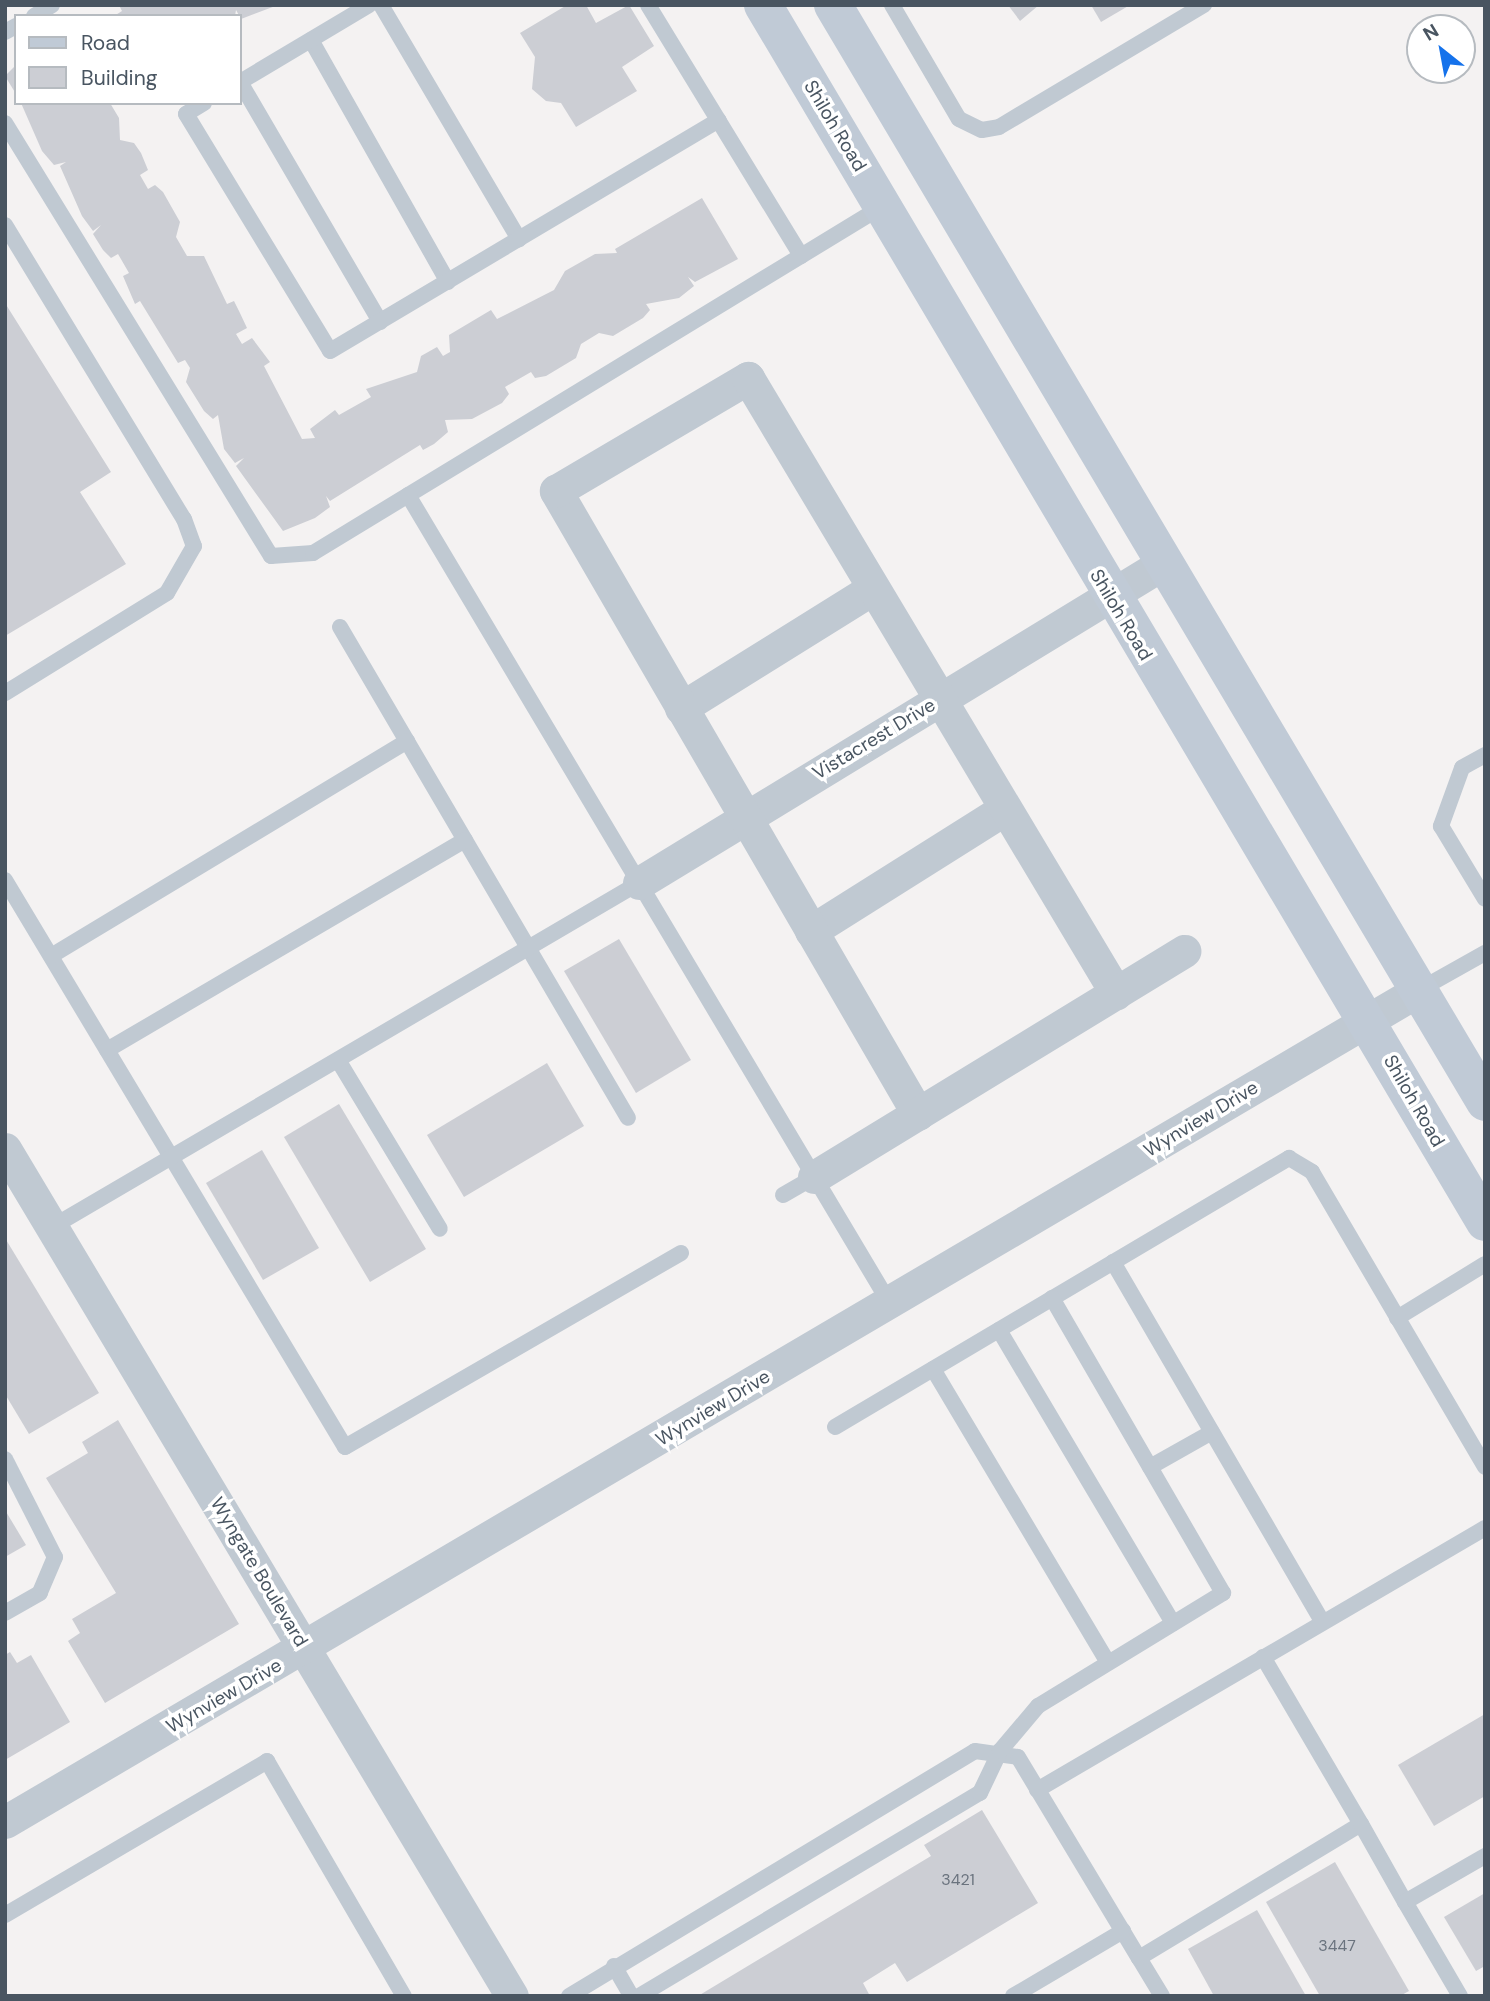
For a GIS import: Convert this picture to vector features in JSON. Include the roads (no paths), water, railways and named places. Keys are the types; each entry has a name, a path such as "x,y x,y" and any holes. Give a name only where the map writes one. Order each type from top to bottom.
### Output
{"main road":[{"name":"Shiloh Road","path":"764,5 1109,596 1485,1222"},
{"path":"833,5 1485,1102"},
{"path":"883,206 935,176"}],"street":[{"path":"918,1114 556,491 748,378 937,701 1116,993"},
{"name":"Vistacrest Drive","path":"639,883 1164,563"},
{"path":"681,708 872,589"},
{"path":"811,931 1003,810"},
{"path":"814,1177 1184,951"},
{"name":"Wynview Drive","path":"5,1822 305,1649 1419,990"},
{"name":"Wyngate Boulevard","path":"5,1149 512,1996"}],"lane":[{"path":"242,81 369,5"},
{"path":"381,5 519,239"},
{"path":"648,5 801,256"},
{"path":"892,5 959,119 982,130 999,127 1204,5"},
{"path":"311,40 448,282"},
{"path":"242,85 380,321"},
{"path":"201,105 186,114 330,351 719,120"},
{"path":"5,123 271,556 313,554 883,206"},
{"path":"5,225 184,519 194,546 167,593 5,693"},
{"path":"408,495 890,1304"},
{"path":"340,627 628,1118"},
{"path":"51,956 407,741"},
{"path":"1485,755 1462,768 1441,826 1485,900"},
{"path":"107,1050 465,840"},
{"path":"5,880 345,1447 681,1253"},
{"path":"52,1227 639,883"},
{"path":"1419,990 1485,953"},
{"path":"338,1060 440,1229"},
{"path":"835,1427 1289,1158 1312,1172 1485,1468"},
{"path":"783,1195 814,1177"},
{"path":"1113,1262 1322,1621"},
{"path":"1397,1318 1485,1264"},
{"path":"639,1996 980,1793 1000,1751 1038,1706 1107,1661 1223,1593 1052,1298"},
{"path":"999,1330 1173,1623"},
{"path":"933,1369 1107,1661"},
{"path":"1150,1467 1212,1432"},
{"path":"5,1459 55,1557 40,1593 5,1613"},
{"path":"1037,1790 1485,1528"},
{"path":"1263,1657 1460,1996"},
{"path":"569,1996 614,1966 975,1751 1000,1751 1017,1757 1161,1996"},
{"path":"5,1916 267,1761 404,1996"},
{"path":"1139,1958 1361,1824"},
{"path":"1405,1902 1485,1856"},
{"path":"1013,1996 1123,1931"},
{"path":"614,1966 631,1996"}]}
